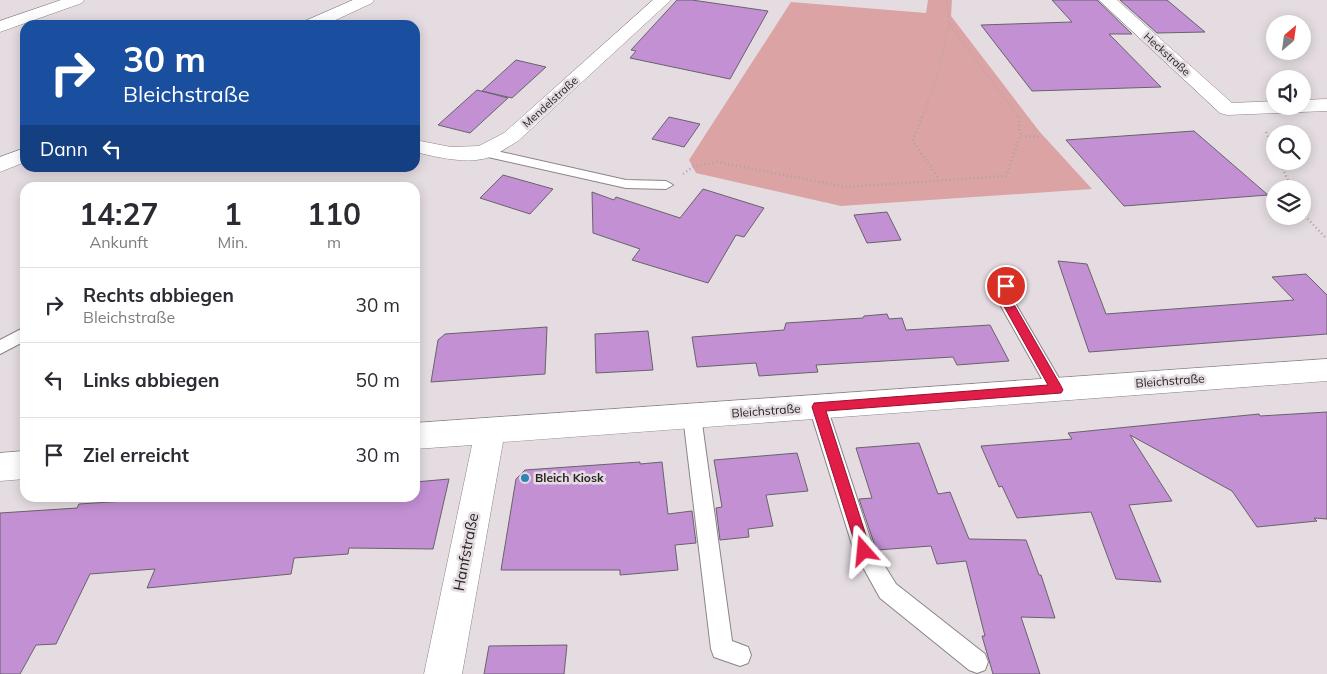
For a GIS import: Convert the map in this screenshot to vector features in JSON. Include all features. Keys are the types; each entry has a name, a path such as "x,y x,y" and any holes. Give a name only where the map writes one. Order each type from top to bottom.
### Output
{"street":[{"path":"0,27 76,0"},
{"path":"322,20 366,0"},
{"name":"Mendelstraße","path":"420,147 451,153 483,152 511,137 663,0"},
{"name":"Heckstraße","path":"1106,0 1227,109 1266,107"},
{"path":"1311,106 1327,105"},
{"path":"0,165 20,156"},
{"name":"Bleichstraße","path":"420,436 1327,370"},
{"name":"Hanfstraße","path":"443,674 490,431"},
{"path":"0,467 20,465"}],"lane":[{"path":"483,152 626,184 666,185"},
{"path":"1006,286 1006,301 1057,390"},
{"path":"0,348 20,336"},
{"path":"818,407 864,551 888,592 977,662"},
{"path":"692,416 722,649 740,655"}],"path":[{"path":"940,180 913,141 937,77 949,24 947,0"},
{"path":"666,185 693,167 717,162 847,187 1006,176 1020,136 1019,116 949,24"},
{"path":"1020,136 1041,137"},
{"path":"1311,222 1327,239"}],"shaded area":[{"path":"928,0 952,0 951,16 1039,131 1092,189 841,206 696,173 689,160 791,2 926,13"}],"building":[{"path":"677,0 692,0 768,11 730,79 630,58 636,51 631,50"},
{"path":"1052,0 1097,0 1132,34 1109,34 1161,87 1032,91 981,25 1072,22"},
{"path":"1120,0 1167,0 1205,32 1157,33"},
{"path":"516,60 546,67 512,98 482,91"},
{"path":"477,90 508,98 470,133 438,125"},
{"path":"669,117 700,124 684,147 652,139"},
{"path":"1194,131 1266,195 1124,206 1066,140"},
{"path":"503,175 553,189 530,214 480,198"},
{"path":"703,189 764,208 744,237 736,235 708,283 632,260 640,249 593,233 592,192 614,200 616,197 680,218"},
{"path":"887,212 901,240 867,243 854,215"},
{"path":"1058,261 1087,264 1106,314 1294,300 1272,277 1306,274 1327,295 1327,334 1089,352"},
{"path":"887,314 889,319 902,318 906,330 990,325 1009,361 957,365 953,357 816,365 818,372 759,376 756,363 697,367 692,337 784,330 786,323 863,318 864,316"},
{"path":"547,327 545,374 431,382 438,340 445,334"},
{"path":"648,331 653,370 596,373 595,334"},
{"path":"1327,412 1327,519 1314,518 1317,521 1257,527 1232,491 1130,435 1172,501 1129,505 1161,582 1116,579 1091,512 1017,518 1002,486 999,487 981,446 1072,439 1068,433 1259,414 1260,416"},
{"path":"919,443 938,494 950,492 969,539 1026,540 1039,575 1041,575 1055,618 1021,617 1040,674 993,674 982,636 985,636 966,561 937,564 931,546 877,550 859,499 872,498 856,448"},
{"path":"797,453 808,491 766,495 773,526 748,529 749,537 720,540 716,508 722,507 714,460"},
{"path":"640,462 640,464 662,462 668,514 692,511 696,543 675,545 678,570 620,575 620,570 501,570 516,479 525,470"},
{"path":"449,479 433,549 349,548 348,554 294,558 291,574 147,588 155,569 90,574 56,644 36,645 20,674 0,674 0,513 77,508 79,504 110,502 420,502 420,482"},
{"path":"567,645 564,674 484,674 489,646"}],"place":[{"name":"Bleich Kiosk","path":"525,478"}],"route":[{"path":"864,551 818,407 1057,390 1006,301 1006,286"}]}
